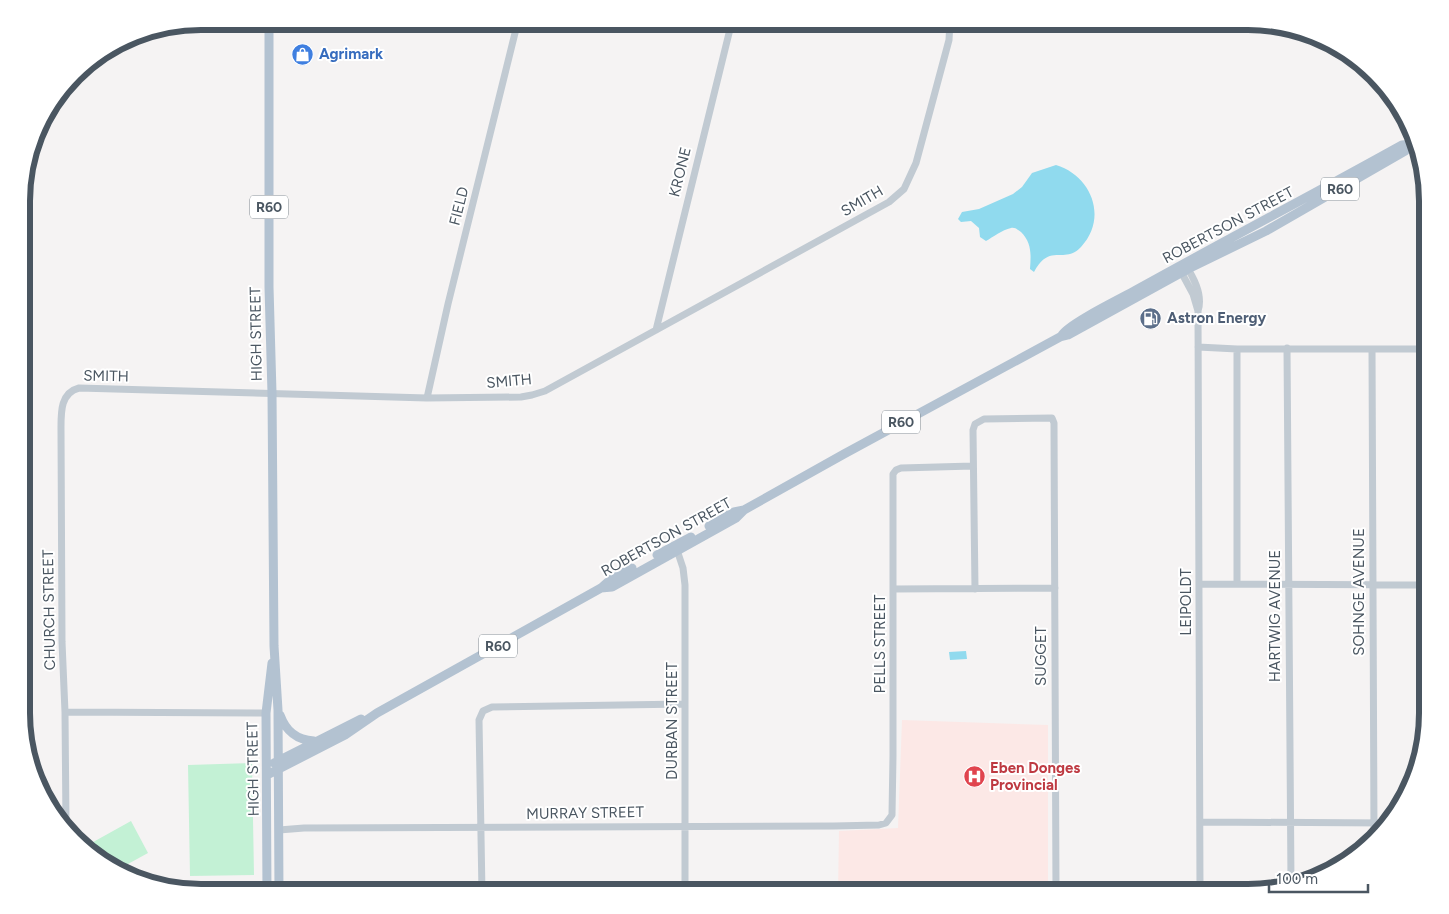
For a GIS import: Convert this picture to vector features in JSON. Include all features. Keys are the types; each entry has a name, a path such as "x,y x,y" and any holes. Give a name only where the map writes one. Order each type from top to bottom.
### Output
{"main road":[{"name":"HIGH STREET","path":"269,30 269,287 272,393 274,646 278,710 279,884"},
{"name":"ROBERTSON STREET","path":"278,765 345,735 377,713 601,588 612,586 676,548 736,518 744,510 844,454 1060,337 1068,336 1183,268 1266,231 1324,199 1405,151 1410,146"},
{"name":"HIGH STREET","path":"268,884 266,713 274,646"},
{"path":"278,710 290,733 304,740 316,741"},
{"name":"ROBERTSON STREET","path":"268,771 316,741 348,724 377,713"}],"street":[{"name":"FIELD","path":"427,398 448,304 516,30"},
{"name":"KRONE","path":"656,330 730,30"},
{"name":"SMITH","path":"66,396 69,392 79,388 427,398 532,395 545,391 889,202 904,189 916,163 949,40 950,30"},
{"name":"LEIPOLDT","path":"1183,268 1198,311 1200,884"},
{"path":"1198,347 1237,349 1419,349"},
{"name":"HARTWIG AVENUE","path":"1287,348 1291,878"},
{"path":"1237,349 1237,584"},
{"name":"SOHNGE AVENUE","path":"1372,349 1374,829"},
{"name":"CHURCH STREET","path":"66,396 62,406 61,430 62,642 66,818"},
{"name":"SUGGET","path":"973,466 973,430 978,421 984,419 1053,419 1056,884"},
{"path":"973,466 975,589"},
{"name":"PELLS STREET","path":"890,820 892,815 893,756 893,476 896,470 902,468 973,466"},
{"name":"DURBAN STREET","path":"676,548 683,568 685,585 685,884"},
{"path":"1200,584 1419,584"},
{"path":"894,589 1055,588"},
{"path":"482,884 480,720 483,711 492,707 684,704"},
{"path":"65,712 266,713"},
{"name":"MURRAY STREET","path":"279,830 304,828 879,825 886,824 890,820"},
{"path":"1200,822 1379,823"}],"shaded area":[{"name":"Eben Donges Provincial","path":"902,720 1048,725 1048,884 838,884 839,831 898,828"}],"green space":[{"path":"252,763 254,875 190,876 188,765"},
{"path":"131,821 148,853 125,866 90,844"}],"water":[{"path":"1056,165 1069,170 1079,178 1087,188 1092,199 1094,224 1089,236 1075,252 1046,258 1034,272 1030,269 1029,245 1025,236 1019,230 1014,228 1008,229 986,241 980,237 979,228 971,221 961,222 958,219 962,212 979,209 1013,194 1022,187 1032,173"},
{"path":"966,651 967,659 950,660 949,652"}],"place":[{"name":"Agrimark","path":"303,54"},
{"name":"Astron Energy","path":"1151,318"},
{"name":"Eben Donges Provincial","path":"974,777"}]}
